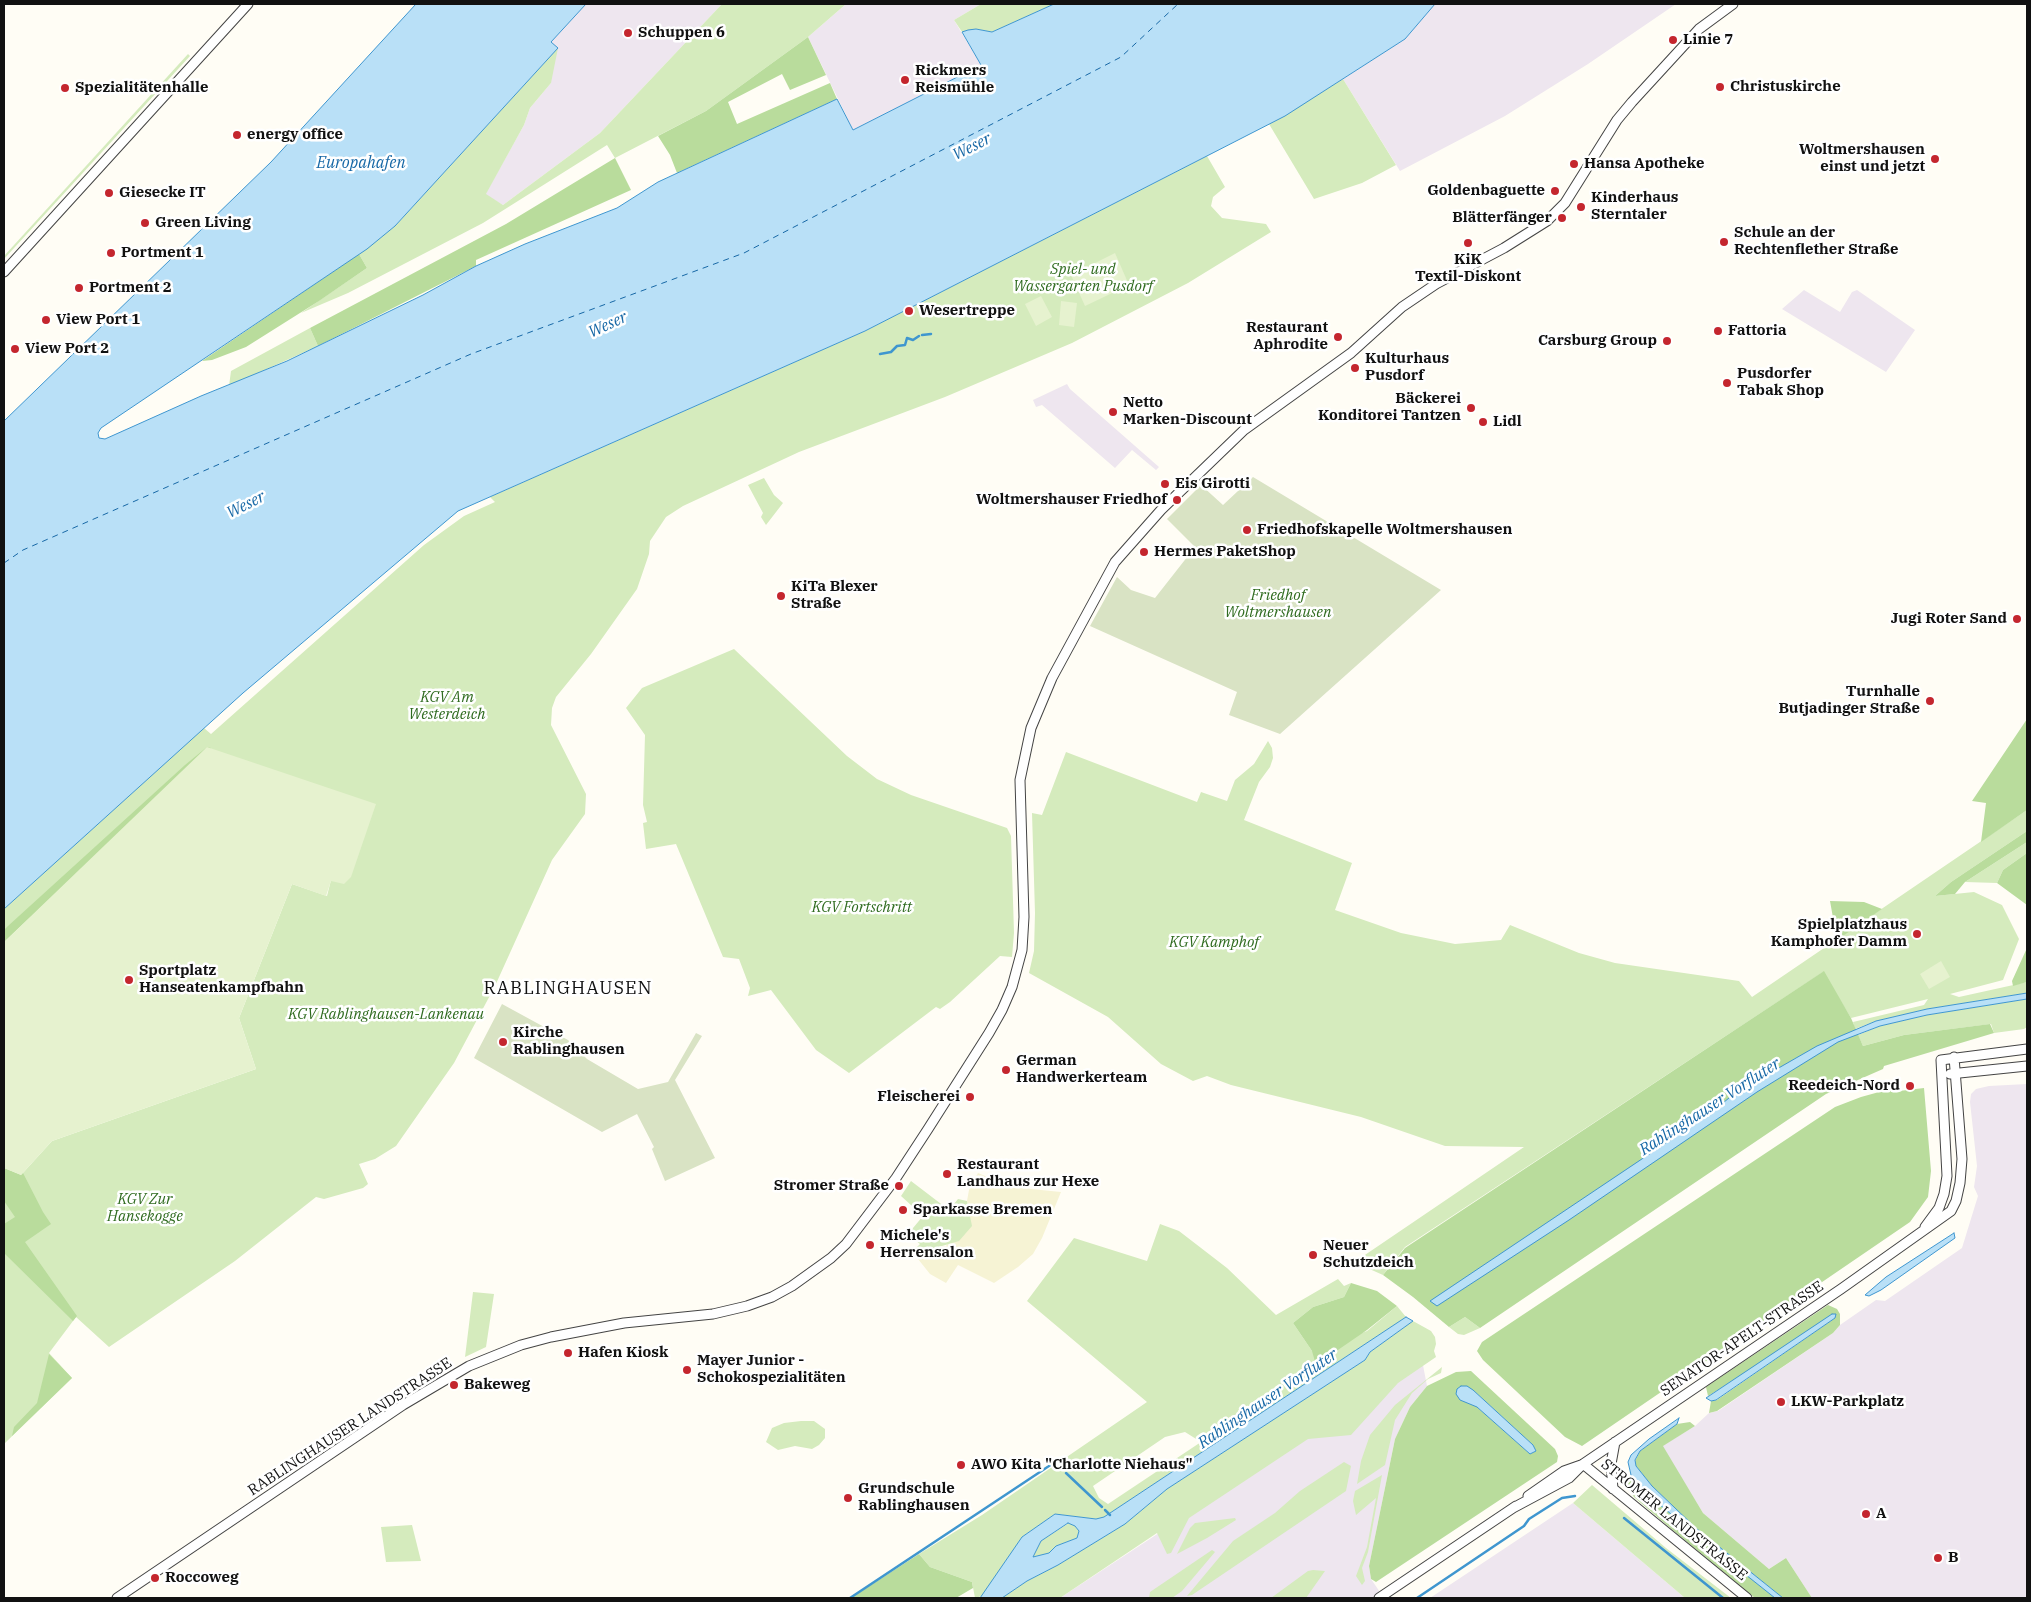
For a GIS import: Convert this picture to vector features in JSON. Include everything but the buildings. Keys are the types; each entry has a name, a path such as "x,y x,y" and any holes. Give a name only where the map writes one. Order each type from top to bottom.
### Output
{"street":[{"path":"4,272 248,4"},
{"name":"RABLINGHAUSER LANDSTRASSE","path":"117,1598 403,1405 469,1366 520,1346 551,1337 624,1323 732,1310 772,1297 792,1286 831,1258 860,1228 928,1129 989,1033 1012,987 1022,950 1020,780 1031,728 1052,678 1115,562 1161,510 1244,430 1351,354 1402,307 1436,284 1504,248 1547,221 1570,196 1618,120 1632,102 1699,29 1732,4"},
{"path":"1954,1057 2027,1049"},
{"name":"SENATOR-APELT-STRASSE","path":"1379,1598 1564,1471 1584,1464 1917,1237 1951,1211 1956,1201 1962,1159 1954,1057 1941,1060 1947,1176 1944,1194 1939,1208 1917,1237"},
{"path":"1942,1076 2027,1066"},
{"path":"1613,1489 1611,1464 1615,1442"},
{"name":"STROMER LANDSTRASSE","path":"1584,1464 1747,1598"}],"shaded area":[{"path":"586,4 722,4 600,133 503,205 485,195 524,125 530,108 551,83 551,42"},
{"path":"846,4 981,4 954,20 981,65 853,130 808,37"},
{"path":"1435,4 1676,4 1588,64 1505,116 1400,171 1343,79 1405,39"},
{"path":"1804,290 1840,312 1852,292 1857,290 1915,330 1886,372 1782,309"},
{"path":"1067,384 1070,389 1159,467 1156,470 1132,450 1115,468 1042,405 1036,407 1033,400"},
{"path":"2027,1084 2027,1598 1812,1598 1786,1558 1769,1569 1703,1513 1662,1446 1695,1426 1709,1413 1718,1411 1833,1333 1840,1325 1876,1300 1885,1301 1962,1248 1978,1196 1974,1187 1977,1166 1970,1102 1971,1094 1976,1089 1989,1086"},
{"path":"978,1173 1011,1187 1061,1192 1042,1238 1033,1254 1018,1267 994,1283 958,1265 946,1283 930,1274 918,1259 925,1251 946,1246 970,1214 967,1201 969,1190"},
{"path":"1422,1360 1427,1386 1410,1407 1395,1439 1369,1566 1371,1579 1384,1598 1060,1598"},
{"path":"1573,1503 1685,1598 1430,1598"}],"green space":[{"path":"722,4 846,4 808,37 706,111 615,158 607,145 483,223 348,293 301,313 367,268 359,254 395,226 558,48 551,83 530,108 524,125 486,194 503,205 600,133"},
{"path":"981,4 1054,4 992,32 976,29 962,32 954,20"},
{"path":"808,37 826,75 790,90 782,74 728,102 737,124 830,83 837,99 677,173 670,155 658,136 706,111"},
{"path":"188,54 190,56 4,259 4,256"},
{"path":"1343,79 1396,165 1362,183 1314,199 1269,124"},
{"path":"1207,156 1225,187 1213,197 1211,206 1222,218 1266,224 1271,232 1188,283 1072,343 945,397 799,452 683,506 666,517 650,541 649,554 637,589 591,654 556,697 552,708 551,725 586,794 585,814 552,860 495,986 454,1063 396,1146 375,1159 359,1164 368,1184 363,1188 324,1199 316,1197 235,1261 109,1347 76,1317 49,1353 72,1378 4,1444 4,1168 21,1175 52,1141 256,1069 239,1018 292,884 327,896 331,880 207,747 4,942 4,909 204,728 211,734 424,545 464,516 495,502 490,497 865,331"},
{"path":"615,158 631,190 476,260 476,266 318,346 310,328 506,224"},
{"name":"Spiel- und Wassergarten Pusdorf","path":"1115,253 1129,285 1085,306 1071,275"},
{"path":"359,254 367,268 319,301 246,347 212,360 202,361"},
{"path":"1041,296 1052,317 1036,326 1025,304"},
{"path":"1061,301 1077,303 1074,327 1059,325"},
{"path":"310,328 318,346 229,386 231,371"},
{"name":"Friedhof Woltmershausen","path":"1253,477 1441,590 1280,734 1229,715 1237,692 1090,626 1117,577 1131,590 1155,598 1195,547 1167,519 1201,485 1223,505"},
{"path":"764,478 774,495 783,503 766,525 761,517 763,513 748,485"},
{"name":"KGV Fortschritt","path":"734,649 847,756 877,779 911,795 1007,828 1011,836 1014,933 1012,957 1000,956 950,1002 940,1009 936,1007 849,1073 816,1050 771,990 748,996 750,988 739,959 723,957 676,844 646,849 643,823 647,822 643,805 645,735 626,708 642,688"},
{"path":"2027,719 2027,810 1981,842 1986,803 1972,801"},
{"name":"KGV Kamphof","path":"1268,741 1272,748 1273,758 1270,767 1259,782 1244,820 1352,863 1335,910 1401,933 1455,944 1501,940 1510,925 1579,953 1615,963 1739,981 1752,997 2027,810 2027,831 1951,882 1935,896 1974,892 2002,905 2019,939 2003,980 1950,994 1959,997 2027,982 2027,993 1927,1009 1876,1021 1855,1029 1853,1022 1924,1005 1928,999 1851,1018 1823,972 1405,1247 1383,1275 1365,1267 1359,1259 1524,1147 1445,1146 1361,1117 1231,1085 1207,1076 1193,1081 1161,1064 1108,1017 1029,973 1034,951 1035,913 1032,813 1042,815 1066,752 1197,802 1201,792 1227,801 1235,780 1254,764"},
{"path":"207,747 211,748 4,942 4,930 8,926"},
{"name":"Sportplatz Hanseatenkampfbahn","path":"207,747 376,804 351,877 344,884 331,881 326,896 292,884 239,1018 256,1069 52,1141 21,1175 4,1168 4,942"},
{"path":"2027,831 2027,842 1965,882 1955,894 1935,896 1951,882"},
{"path":"2027,842 2027,853 2003,870 1997,883 1965,882"},
{"path":"2027,853 2027,905 1997,883 2003,870"},
{"path":"1830,901 1864,902 1882,909 1837,940"},
{"path":"2027,948 2027,982 2013,986 2012,981"},
{"path":"1941,961 1950,977 1929,989 1920,974"},
{"path":"1824,971 1851,1018 1863,1046 1904,1035 1990,1024 1994,1033 1884,1066 1883,1069 1826,1094 1480,1328 1465,1317 1449,1327 1383,1275 1405,1248"},
{"path":"2027,999 2027,1027 2024,1029 1994,1033 1991,1024 1904,1035 1863,1046 1858,1035 1880,1026 1927,1015"},
{"path":"502,1004 568,1040 587,1059 638,1089 668,1082 696,1033 702,1036 675,1080 715,1158 665,1181 652,1149 654,1147 637,1114 602,1132 474,1058"},
{"path":"1924,1088 1931,1171 1928,1197 1910,1222 1582,1446 1565,1437 1483,1360 1477,1351 1482,1342 1835,1107 1890,1089 1891,1092"},
{"path":"4,1168 21,1175 23,1173 51,1224 25,1242 77,1316 73,1321 4,1253 4,1224 15,1217 4,1201"},
{"path":"911,1181 949,1210 958,1199 967,1201 972,1226 959,1241 925,1251 918,1259 911,1253 920,1244 908,1234 923,1216 901,1196"},
{"path":"1160,1224 1179,1231 1227,1268 1276,1315 1338,1279 1344,1286 1351,1283 1344,1297 1313,1307 1293,1323 1312,1351 1367,1331 1397,1306 1406,1317 1104,1517 1096,1519 1055,1514 1022,1537 982,1596 975,1598 972,1582 930,1567 919,1554 982,1515 1147,1402 1027,1301 1074,1238 1147,1261","holes":["1185,1432 1201,1442 1108,1504 1099,1498 1093,1486 1165,1437"]},
{"path":"1351,1283 1377,1291 1397,1306 1367,1330 1316,1365 1312,1351 1293,1323 1313,1307 1344,1297"},
{"path":"473,1292 494,1294 486,1347 465,1357"},
{"path":"1828,1305 1837,1309 1840,1314 1840,1325 1833,1333 1717,1411 1709,1413 1711,1401 1717,1400 1835,1318 1708,1396 1706,1387"},
{"path":"1465,1317 1480,1328 1464,1335 1458,1334 1449,1327"},
{"path":"1413,1321 1431,1331 1435,1337 1434,1351 1436,1357 1398,1383 1351,1435 1308,1439 1189,1518 1171,1553 1167,1554 1157,1533 1060,1598 1002,1598 1027,1581 1058,1565 1125,1524 1167,1489 1365,1360 1370,1352"},
{"path":"49,1354 72,1378 12,1436 14,1427 37,1403"},
{"path":"1442,1367 1441,1373 1428,1379 1412,1393 1395,1420 1385,1465 1357,1484 1361,1461 1370,1435 1395,1405"},
{"path":"1471,1371 1555,1449 1558,1456 1557,1462 1376,1582 1371,1579 1369,1566 1395,1439 1410,1407 1427,1386 1456,1372","holes":["1473,1390 1533,1445 1536,1451 1530,1454 1477,1407"]},
{"path":"814,1421 825,1429 825,1438 819,1445 812,1449 795,1446 778,1450 766,1442 772,1428 784,1423"},
{"path":"1690,1422 1695,1426 1663,1446 1703,1513 1769,1569 1786,1558 1812,1598 1783,1598 1697,1529 1652,1486 1636,1466 1635,1461 1640,1451 1677,1424"},
{"path":"1344,1462 1351,1466 1346,1491 1192,1595 1187,1596 1233,1541 1275,1513 1300,1491"},
{"path":"1382,1475 1368,1552 1362,1568 1365,1581 1362,1585 1356,1576 1367,1547 1376,1498 1356,1515 1353,1501 1355,1491"},
{"path":"1631,1475 1647,1494 1775,1598 1755,1598 1634,1497 1625,1485"},
{"path":"1592,1485 1666,1548 1731,1598 1685,1598 1573,1503"},
{"path":"1235,1518 1236,1520 1207,1538 1177,1554 1190,1528 1195,1523"},
{"path":"1069,1523 1079,1531 1077,1538 1056,1546 1049,1553 1033,1557 1041,1541"},
{"path":"412,1525 421,1561 386,1562 381,1527"},
{"path":"1212,1550 1215,1552 1182,1591 1172,1598 1149,1598 1150,1592"},
{"path":"919,1554 930,1567 972,1582 973,1588 956,1598 851,1598"},
{"path":"1308,1571 1325,1571 1306,1598 1271,1598"}],"water":[{"path":"416,4 586,4 551,42 558,48 395,226 367,249 101,428 98,433 99,438 105,439 201,396 287,361 423,295 476,266 525,244 617,208 658,182 837,99 853,130 981,65 962,32 968,30 976,29 992,32 1054,4 1435,4 1405,39 1285,116 865,331 458,511 243,693 4,909 4,421 271,162"},
{"path":"2027,993 2027,999 1927,1015 1880,1026 1838,1042 1757,1092 1569,1220 1437,1306 1430,1301 1712,1112 1735,1093 1817,1046 1876,1021 1927,1009"},
{"path":"1954,1233 1955,1238 1881,1290 1869,1296 1865,1295 1886,1277"},
{"path":"1832,1314 1836,1314 1835,1318 1716,1400 1711,1401 1706,1398"},
{"path":"1406,1317 1413,1321 1370,1352 1365,1360 1167,1489 1125,1524 1058,1565 1027,1581 1002,1598 980,1598 1022,1537 1055,1514 1096,1519 1104,1517","holes":["1068,1523 1075,1526 1079,1531 1077,1538 1056,1546 1049,1553 1033,1557 1041,1541"]},
{"path":"1461,1386 1467,1386 1473,1390 1533,1445 1536,1451 1530,1454 1477,1407 1460,1400 1456,1394 1457,1389"},
{"path":"1679,1418 1677,1424 1640,1451 1635,1460 1636,1466 1652,1486 1697,1529 1783,1598 1775,1598 1702,1540 1647,1494 1631,1475 1628,1462 1631,1455 1649,1439"}],"waterway":[{"path":"922,335 931,334"},
{"path":"880,354 891,352 897,346 905,345 907,338 913,340 919,336"},
{"path":"850,1598 1055,1462"},
{"path":"1066,1473 1102,1507"},
{"path":"1417,1598 1524,1526 1529,1519 1562,1498 1575,1496"},
{"path":"1105,1510 1110,1515"},
{"path":"1624,1518 1723,1598"}],"ferry route":[{"path":"4,563 23,550 471,354 744,253 1121,57 1178,4"}],"place":[{"name":"Schuppen 6","path":"628,33"},
{"name":"Linie 7","path":"1673,40"},
{"name":"Rickmers Reismühle","path":"905,80"},
{"name":"Christuskirche","path":"1720,87"},
{"name":"Spezialitätenhalle","path":"65,88"},
{"name":"energy office","path":"237,135"},
{"name":"Woltmershausen einst und jetzt","path":"1935,159"},
{"name":"Hansa Apotheke","path":"1574,164"},
{"name":"Goldenbaguette","path":"1555,191"},
{"name":"Giesecke IT","path":"109,193"},
{"name":"Kinderhaus Sterntaler","path":"1581,207"},
{"name":"Blätterfänger","path":"1562,218"},
{"name":"Green Living","path":"145,223"},
{"name":"Schule an der Rechtenflether Straße","path":"1724,242"},
{"name":"KiK Textil-Diskont","path":"1468,243"},
{"name":"Portment 1","path":"111,253"},
{"name":"Portment 2","path":"79,288"},
{"name":"Wesertreppe","path":"909,311"},
{"name":"View Port 1","path":"46,320"},
{"name":"Fattoria","path":"1718,331"},
{"name":"Restaurant Aphrodite","path":"1338,337"},
{"name":"Carsburg Group","path":"1667,341"},
{"name":"View Port 2","path":"15,349"},
{"name":"Kulturhaus Pusdorf","path":"1355,368"},
{"name":"Pusdorfer Tabak Shop","path":"1727,383"},
{"name":"Bäckerei Konditorei Tantzen","path":"1471,408"},
{"name":"Netto Marken-Discount","path":"1113,412"},
{"name":"Lidl","path":"1483,422"},
{"name":"Eis Girotti","path":"1165,484"},
{"name":"Woltmershauser Friedhof","path":"1177,500"},
{"name":"Friedhofskapelle Woltmershausen","path":"1247,530"},
{"name":"Hermes PaketShop","path":"1144,552"},
{"name":"KiTa Blexer Straße","path":"781,596"},
{"name":"Jugi Roter Sand","path":"2017,619"},
{"name":"Turnhalle Butjadinger Straße","path":"1930,701"},
{"name":"Spielplatzhaus Kamphofer Damm","path":"1917,934"},
{"name":"Sportplatz Hanseatenkampfbahn","path":"129,980"},
{"name":"Kirche Rablinghausen","path":"503,1042"},
{"name":"German Handwerkerteam","path":"1006,1070"},
{"name":"Reedeich-Nord","path":"1910,1086"},
{"name":"Fleischerei","path":"970,1097"},
{"name":"Restaurant Landhaus zur Hexe","path":"947,1174"},
{"name":"Stromer Straße","path":"899,1186"},
{"name":"Sparkasse Bremen","path":"903,1210"},
{"name":"Michele's Herrensalon","path":"870,1245"},
{"name":"Neuer Schutzdeich","path":"1313,1255"},
{"name":"Hafen Kiosk","path":"568,1353"},
{"name":"Mayer Junior - Schokospezialitäten","path":"687,1370"},
{"name":"Bakeweg","path":"454,1385"},
{"name":"LKW-Parkplatz","path":"1781,1402"},
{"name":"AWO Kita \"Charlotte Niehaus\"","path":"961,1465"},
{"name":"Grundschule Rablinghausen","path":"848,1498"},
{"name":"A","path":"1866,1514"},
{"name":"B","path":"1938,1558"},
{"name":"Roccoweg","path":"155,1578"}],"district":[{"name":"RABLINGHAUSEN","path":"568,989"}],"water label":[{"name":"Weser","path":"972,147"},
{"name":"Europahafen","path":"361,163"},
{"name":"Weser","path":"608,325"},
{"name":"Weser","path":"246,505"},
{"name":"Rablinghauser Vorfluter","path":"1710,1107"},
{"name":"Rablinghauser Vorfluter","path":"1268,1399"}],"park label":[{"name":"KGV Am Westerdeich","path":"447,706"},
{"name":"KGV Rablinghausen-Lankenau","path":"386,1015"},
{"name":"KGV Zur Hansekogge","path":"145,1208"}]}
